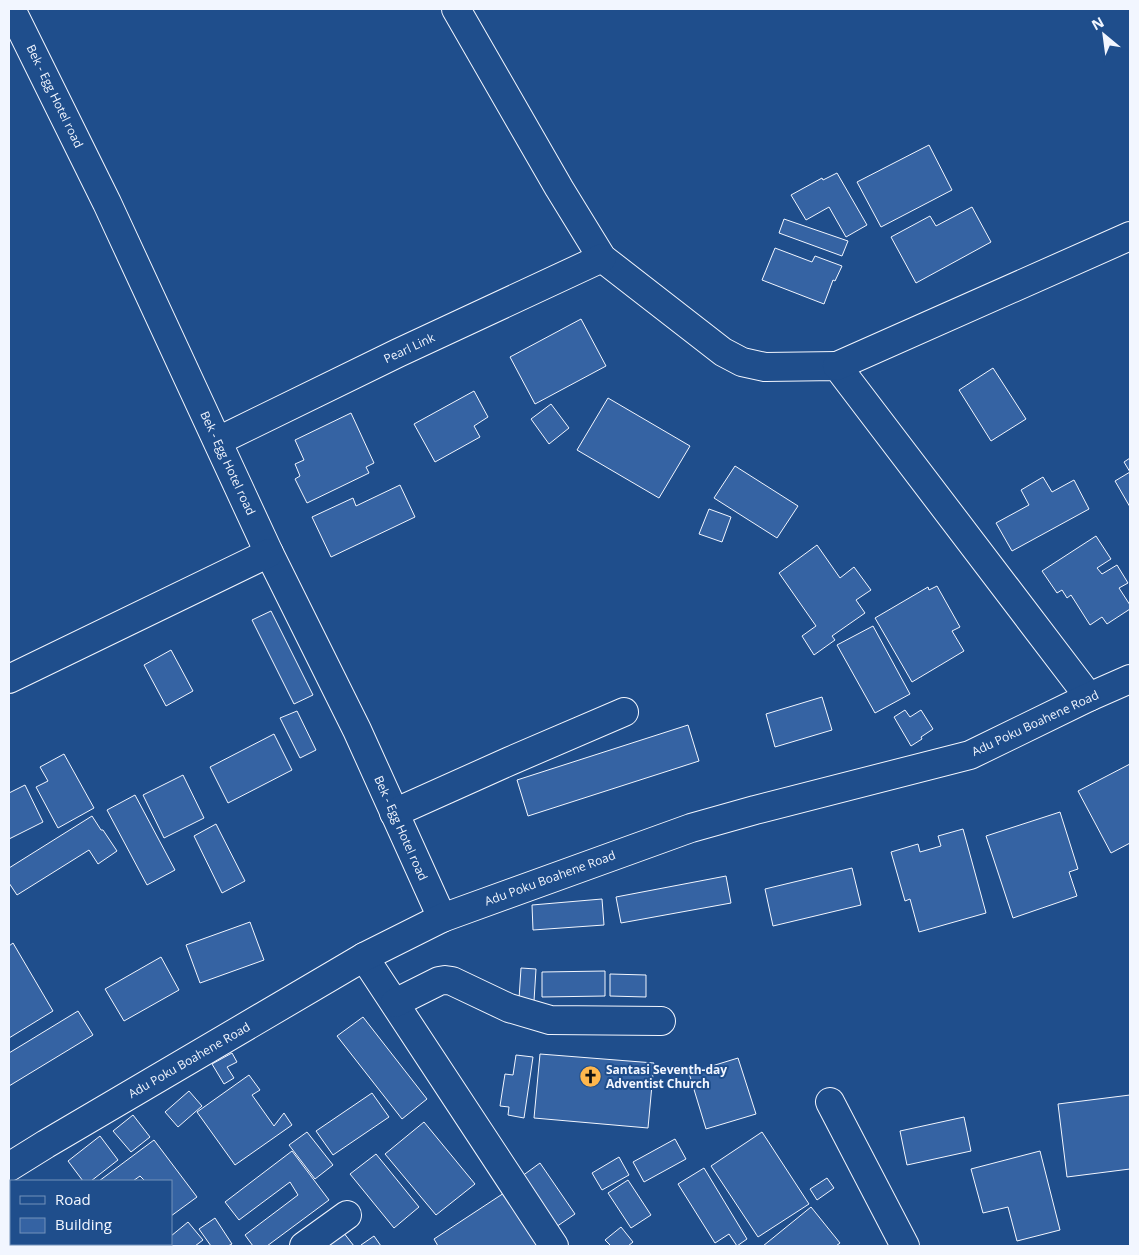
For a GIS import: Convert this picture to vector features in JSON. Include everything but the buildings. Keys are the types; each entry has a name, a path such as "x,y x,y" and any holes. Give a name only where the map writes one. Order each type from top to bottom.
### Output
{"street":[{"name":"Bek - Egg Hotel road","path":"11,9 107,202 269,553 357,730 442,918"},
{"path":"456,9 559,188 602,258 723,352 742,362 765,367 837,366 1130,236"},
{"name":"Pearl Link","path":"218,441 398,353 602,258"},
{"path":"837,366 1089,697"},
{"path":"9,679 269,553"},
{"name":"Adu Poku Boahene Road","path":"9,1167 55,1138 364,957 442,918 691,828 970,755 1130,679"},
{"path":"394,813 624,712"},
{"path":"364,957 554,1246"},
{"path":"395,1003 438,981 452,980 509,1008 550,1020 661,1021"},
{"path":"830,1102 905,1246"},
{"path":"304,1246 347,1215"}],"place":[{"name":"Santasi Seventh-day Adventist Church","path":"590,1076"}]}
